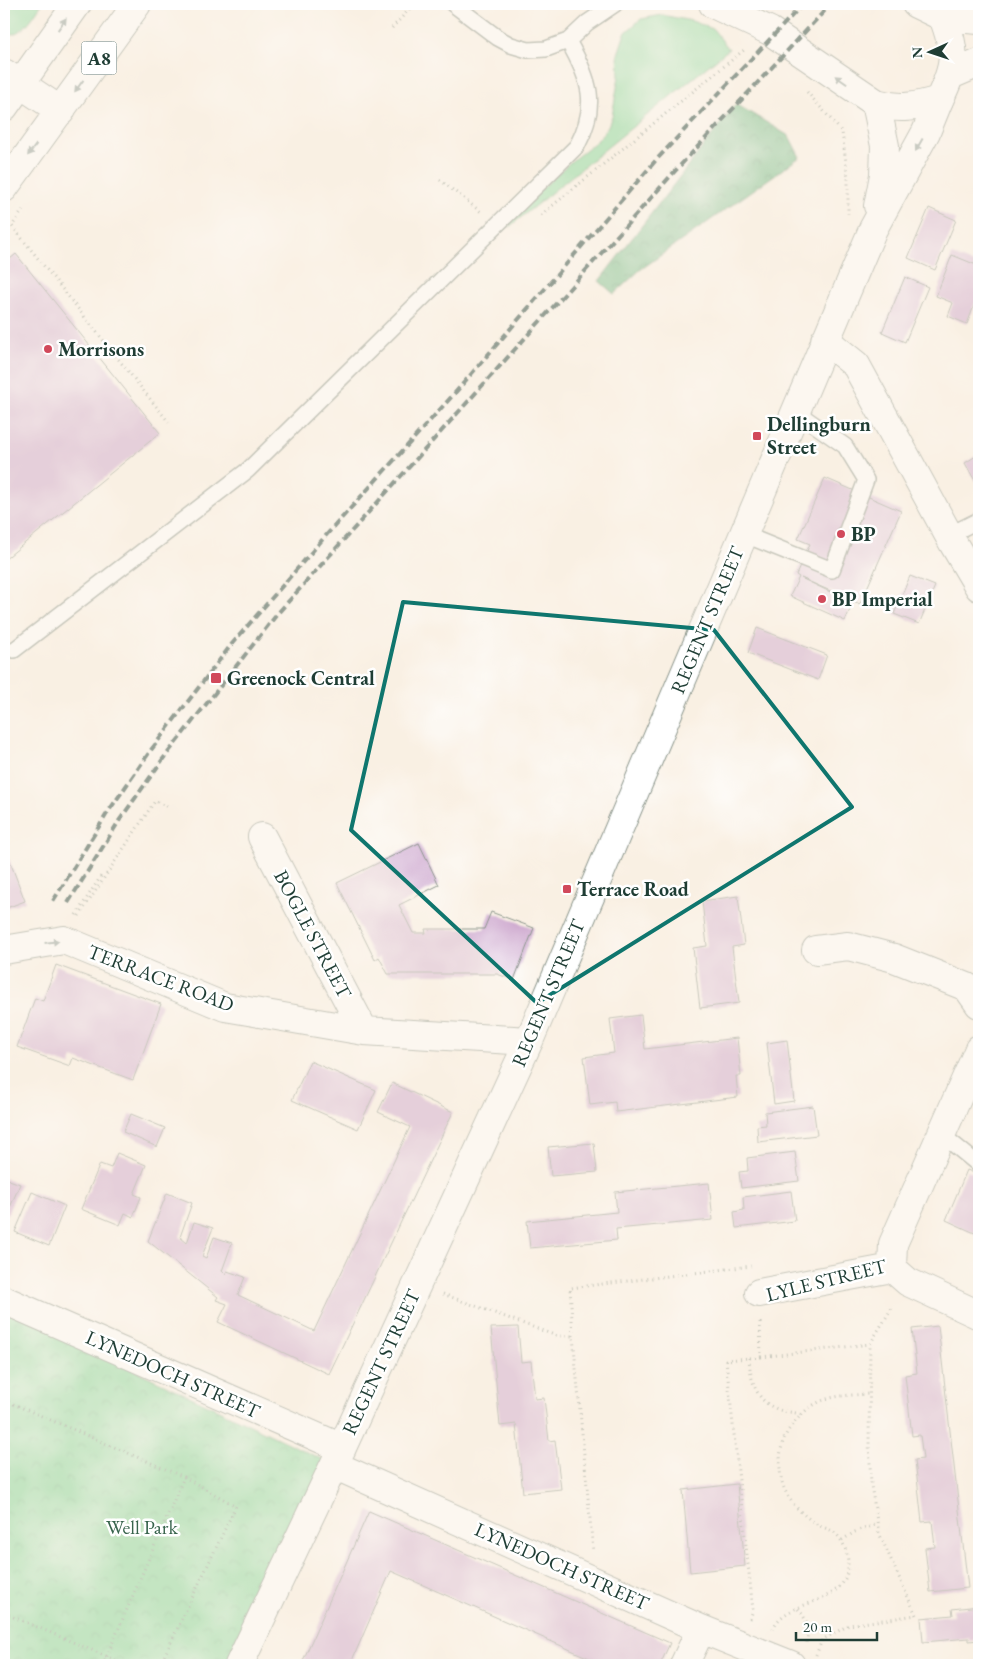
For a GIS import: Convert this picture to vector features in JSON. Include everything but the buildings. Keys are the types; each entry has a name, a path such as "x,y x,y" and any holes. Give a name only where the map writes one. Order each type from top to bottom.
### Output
{"main road":[{"name":"A8","path":"4,107 12,79 77,4"},
{"name":"A8","path":"4,188 137,4"},
{"path":"713,4 770,31 876,104 894,108 914,108 939,100 951,75 954,56 951,38 943,17"},
{"path":"916,4 943,17 979,20"},
{"path":"951,75 979,63"},
{"path":"12,79 60,112"},
{"name":"REGENT STREET","path":"239,1665 338,1456 529,1041 873,229 926,132 939,100"},
{"name":"REGENT STREET","path":"873,229 884,175 885,146 876,104"},
{"path":"825,340 856,365 979,587"},
{"name":"BOGLE STREET","path":"262,837 364,1031"},
{"name":"TERRACE ROAD","path":"4,950 64,940 225,1007 364,1031 529,1041"},
{"path":"816,950 848,946 894,958 967,986 979,1004"},
{"name":"LYLE STREET","path":"759,1293 900,1275 893,1244 979,1049"},
{"path":"900,1275 979,1314"},
{"name":"LYNEDOCH STREET","path":"4,1300 338,1456 596,1582 753,1650 803,1658"},
{"path":"684,1665 701,1629"}],"lane":[{"path":"453,4 511,45 528,50 546,49 568,41 586,23 615,4"},
{"path":"586,23 592,4"},
{"path":"14,650 248,470 577,146 587,127 590,92 588,78 568,41"},
{"path":"743,534 832,570 866,480 845,446 795,411"},
{"path":"949,535 979,520"},
{"path":"941,1134 979,1165"}],"path":[{"path":"392,28 414,4"},
{"path":"737,45 752,55"},
{"path":"805,90 842,132 848,178 848,213 845,222"},
{"path":"26,205 12,226 171,425"},
{"path":"64,940 154,801 169,808"},
{"path":"76,916 102,876"},
{"path":"596,1582 570,1288 758,1265 759,1293"},
{"path":"803,1658 822,1640 849,1625 916,1615 879,1533 871,1485 868,1442 870,1344 900,1275"},
{"path":"416,1284 557,1336 574,1336"},
{"name":"LYLE STREET","path":"759,1293 761,1357"},
{"path":"753,1650 753,1610 726,1360 870,1344"},
{"path":"749,1358 753,1382 758,1394 775,1409 802,1414"},
{"path":"753,1650 782,1616 831,1594 842,1585 848,1564 842,1540 834,1531 810,1520 796,1508 783,1486 780,1467 781,1449 786,1434 802,1414 820,1400 869,1394"},
{"path":"4,1400 184,1477 236,1506 160,1665"},
{"path":"103,1665 184,1477"},
{"path":"842,1540 855,1532 878,1524"},
{"path":"798,1608 808,1626 808,1636 803,1658"},
{"path":"4,1613 106,1658 127,1665"}],"highlighted area":[{"path":"403,602 714,630 852,807 537,1003 351,830"}],"green space":[{"path":"4,4 42,4 22,29 4,35"},
{"path":"662,15 692,21 713,29 729,49 509,227 510,218 569,163 598,140 608,126 612,116 619,76 618,54 625,33 641,19"},
{"path":"736,104 789,136 800,157 640,270 614,294 599,281"},
{"name":"Well Park","path":"4,1308 334,1465 240,1665 4,1665"}],"railway":[{"path":"53,901 108,812 151,750 231,645 329,532 454,394 657,159 803,4"},
{"path":"68,903 119,821 163,759 278,613 676,170 831,4"}],"place":[{"name":"Morrisons","path":"48,349"},
{"name":"Dellingburn Street","path":"757,436"},
{"name":"BP","path":"841,534"},
{"name":"BP Imperial","path":"822,599"},
{"name":"Greenock Central","path":"216,678"},
{"name":"Terrace Road","path":"567,889"}]}
